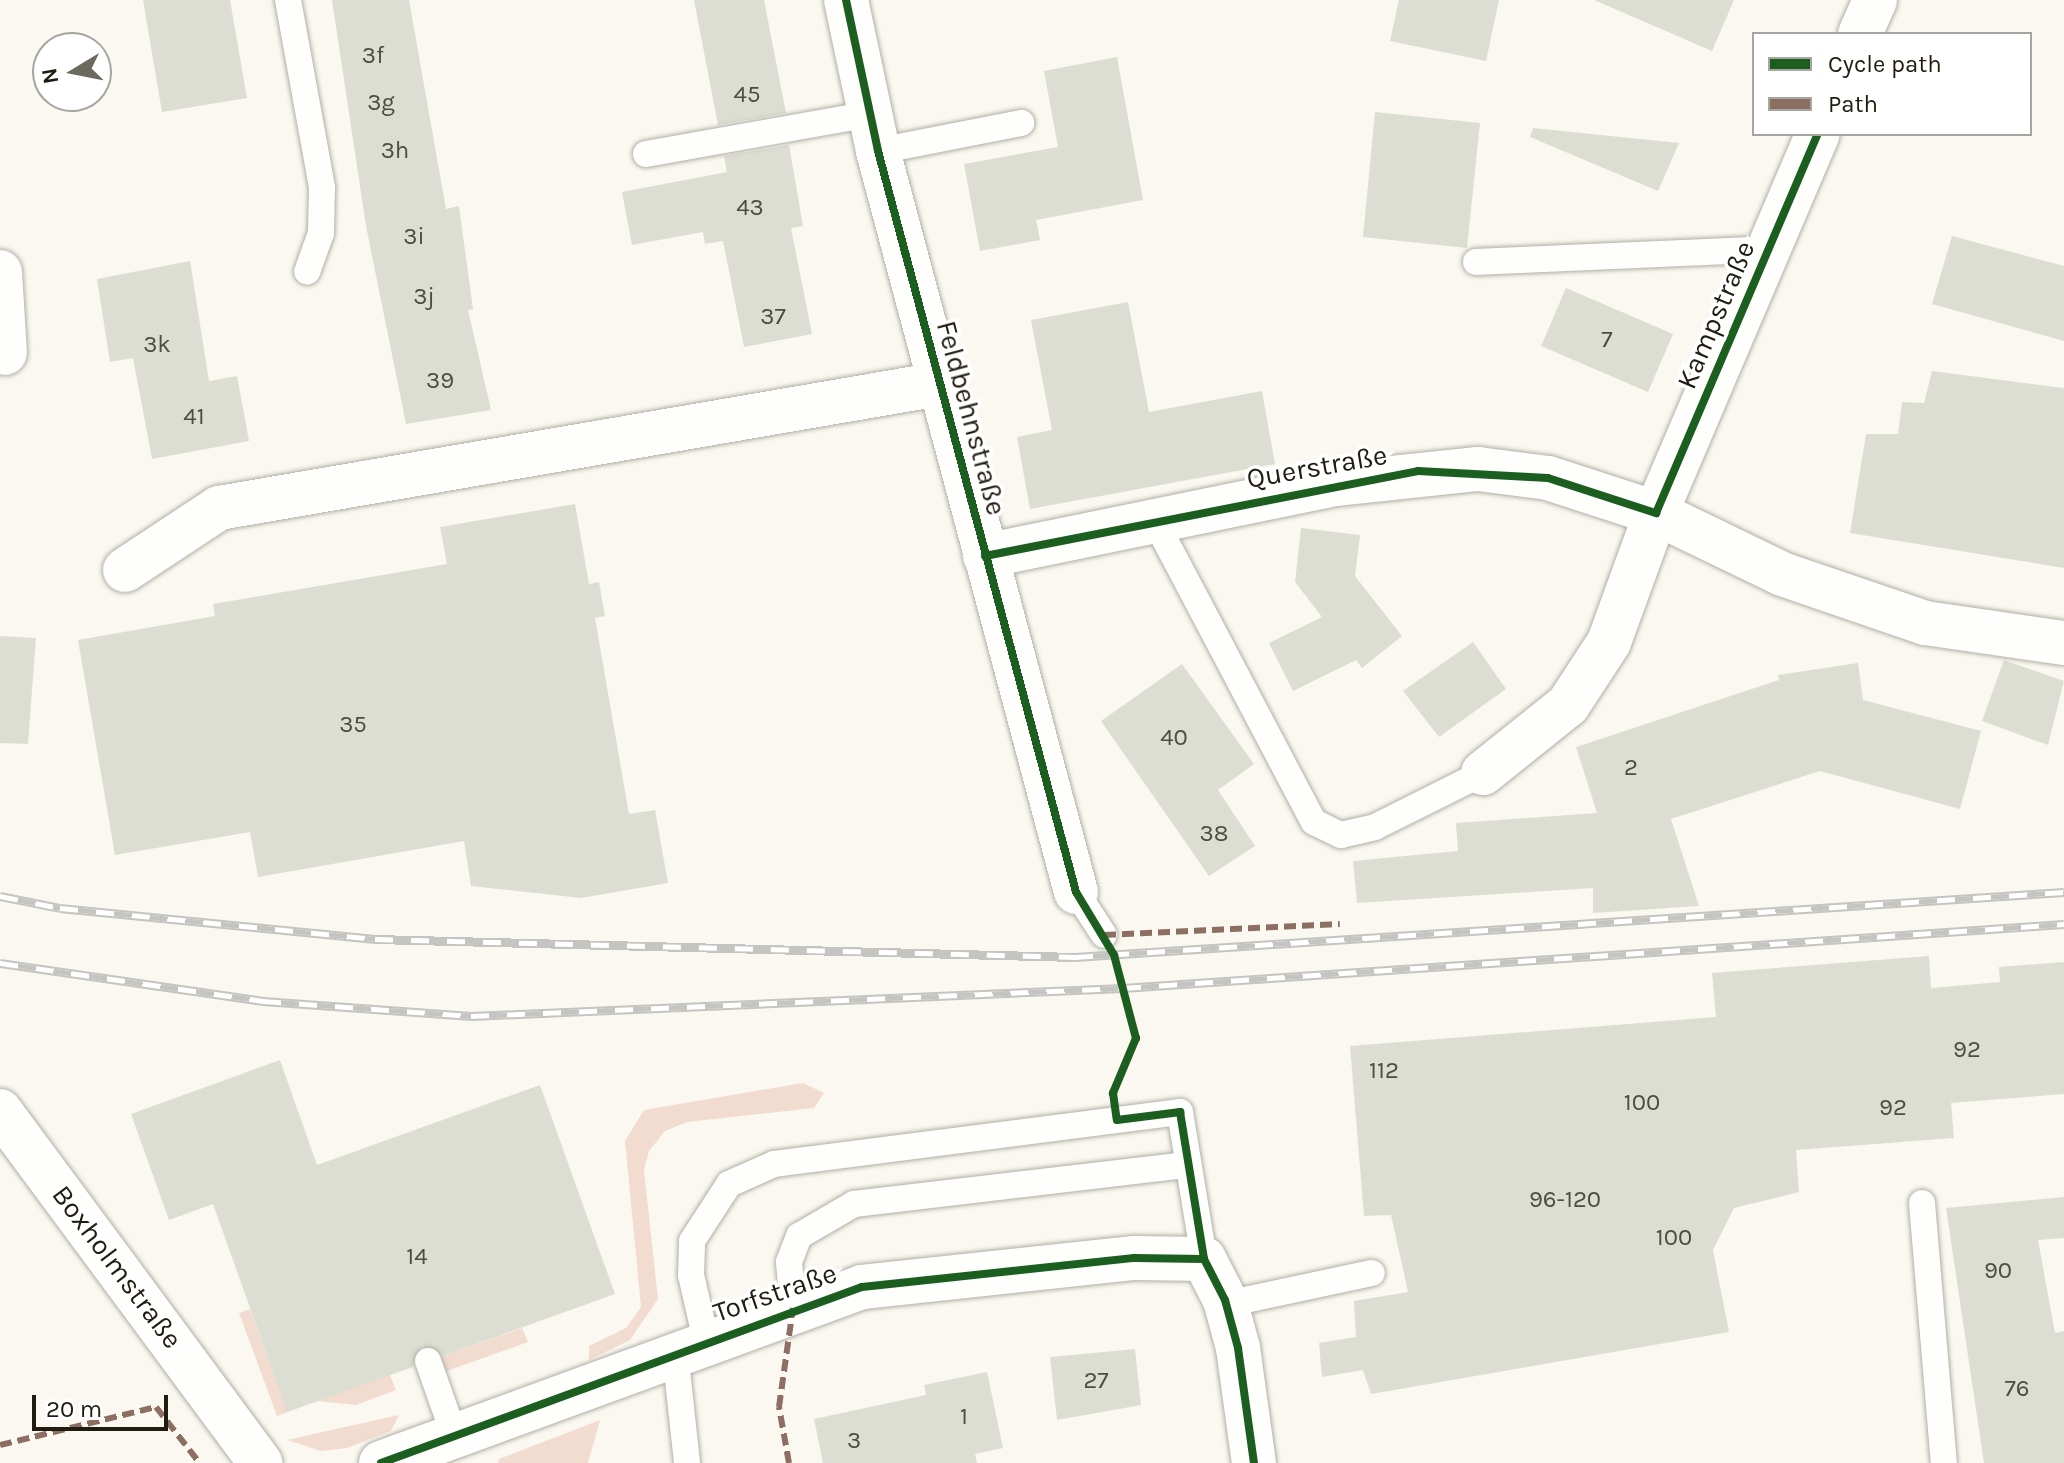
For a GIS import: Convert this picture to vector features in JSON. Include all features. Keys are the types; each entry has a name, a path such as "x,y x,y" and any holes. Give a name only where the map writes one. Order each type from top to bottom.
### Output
{"street":[{"name":"Feldbehnstraße","path":"846,0 874,132 1076,892"},
{"path":"1861,32 1875,0"},
{"name":"Kampstraße","path":"1483,773 1568,705 1609,642 1656,513 1817,136"},
{"path":"0,272 5,353"},
{"name":"Feldbehnstraße","path":"125,570 219,508 939,384"},
{"name":"Querstraße","path":"985,556 1335,484 1478,469 1548,478 1656,513 1782,574 1925,623 2064,643"},
{"name":"Boxholmstraße","path":"0,1111 260,1463"},
{"name":"Torfstraße","path":"381,1463 793,1308 862,1287 1134,1258 1204,1259"},
{"path":"1204,1259 1226,1304 1254,1463"}],"lane":[{"path":"288,0 322,188 321,233 307,272"},
{"path":"646,154 874,132 1021,123"},
{"path":"1476,262 1768,249"},
{"path":"1155,521 1314,822 1341,835 1375,827 1483,773"},
{"path":"1076,892 1104,935"},
{"path":"681,1458 690,1346 692,1241 729,1184 774,1164 1180,1112 1204,1259"},
{"path":"793,1308 789,1262 799,1236 854,1204 1187,1165"},
{"path":"1922,1203 1944,1463"},
{"path":"1226,1304 1372,1273"},
{"path":"428,1361 454,1435"}],"shaded area":[{"path":"803,1083 824,1093 814,1108 687,1122 665,1131 649,1151 644,1170 658,1299 630,1340 589,1360 589,1346 626,1328 641,1307 625,1141 644,1110"},
{"path":"250,1309 283,1400 390,1375 396,1390 356,1405 317,1401 277,1416 239,1313"},
{"path":"522,1328 528,1342 441,1373 437,1358"},
{"path":"399,1415 391,1431 347,1448 321,1451 287,1440"},
{"path":"600,1420 588,1463 498,1463 499,1459"}],"building":[{"path":"143,0 230,0 247,98 162,112"},
{"path":"332,0 409,0 446,209 459,206 473,309 468,310 491,410 406,424 366,226"},
{"path":"694,0 764,0 786,113 718,125"},
{"path":"1399,0 1499,0 1486,61 1390,41"},
{"path":"1594,0 1734,0 1712,51"},
{"path":"1117,57 1143,200 1036,220 1040,240 980,251 964,164 1058,147 1044,71"},
{"path":"1375,112 1480,123 1467,248 1363,237"},
{"path":"1533,128 1679,143 1658,191 1530,137"},
{"path":"789,145 803,226 791,228 812,334 744,347 723,241 705,244 703,232 632,245 622,192 727,172 724,156"},
{"path":"1952,236 2064,266 2064,341 1932,304"},
{"path":"190,261 209,381 237,376 249,441 152,459 133,358 110,362 97,279"},
{"path":"1566,288 1673,334 1648,392 1541,346"},
{"path":"1128,302 1149,412 1262,391 1275,464 1030,509 1017,437 1052,430 1031,320"},
{"path":"1932,371 2064,388 2064,568 1850,533 1866,434 1898,434 1902,402 1924,403"},
{"path":"575,504 589,584 599,582 605,616 595,618 629,814 655,810 668,883 581,898 471,886 464,841 258,877 250,832 115,855 78,640 215,616 213,604 447,564 440,527"},
{"path":"1301,528 1360,535 1355,576 1402,636 1362,668 1356,660 1293,691 1269,643 1322,617 1295,582"},
{"path":"0,636 36,638 28,744 0,743"},
{"path":"1473,642 1506,689 1439,737 1403,691"},
{"path":"2004,660 2064,681 2048,745 1982,721"},
{"path":"1858,663 1863,700 1981,731 1960,809 1820,771 1671,819 1699,906 1593,913 1593,888 1357,903 1353,861 1458,851 1456,823 1597,813 1576,747 1779,680 1778,675"},
{"path":"1182,664 1254,764 1218,790 1255,846 1209,876 1101,721"},
{"path":"1929,956 1931,988 2000,982 1999,967 2064,962 2064,1094 1951,1103 1954,1138 1796,1150 1799,1192 1734,1208 1713,1250 1729,1332 1371,1394 1363,1370 1322,1377 1319,1343 1356,1337 1354,1301 1408,1292 1391,1215 1364,1216 1350,1046 1716,1017 1712,973"},
{"path":"280,1060 317,1165 540,1085 615,1294 443,1356 422,1346 413,1367 287,1412 213,1204 169,1220 131,1114"},
{"path":"2064,1197 2064,1238 2038,1240 2055,1333 2064,1331 2064,1463 1984,1463 1946,1208"},
{"path":"1135,1349 1141,1405 1057,1420 1050,1357"},
{"path":"987,1372 1003,1448 975,1454 977,1463 823,1463 814,1419 926,1395 924,1385"}],"railway":[{"path":"0,896 60,908 375,939 1075,957 2064,892"},
{"path":"0,963 263,1001 471,1016 1123,988 2064,924"}],"marked path":[{"path":"1104,935 1340,924"},
{"path":"789,1463 779,1407 793,1308"},
{"path":"0,1445 156,1407 198,1461"}],"cycle path":[{"path":"846,0 878,151 1076,892 1114,955 1136,1038 1113,1093 1117,1120 1180,1112 1204,1259 1225,1300 1238,1348 1254,1463"},
{"path":"985,556 1418,471 1548,478 1656,513 1817,136"},
{"path":"381,1463 862,1287 1134,1258 1204,1259"}]}
